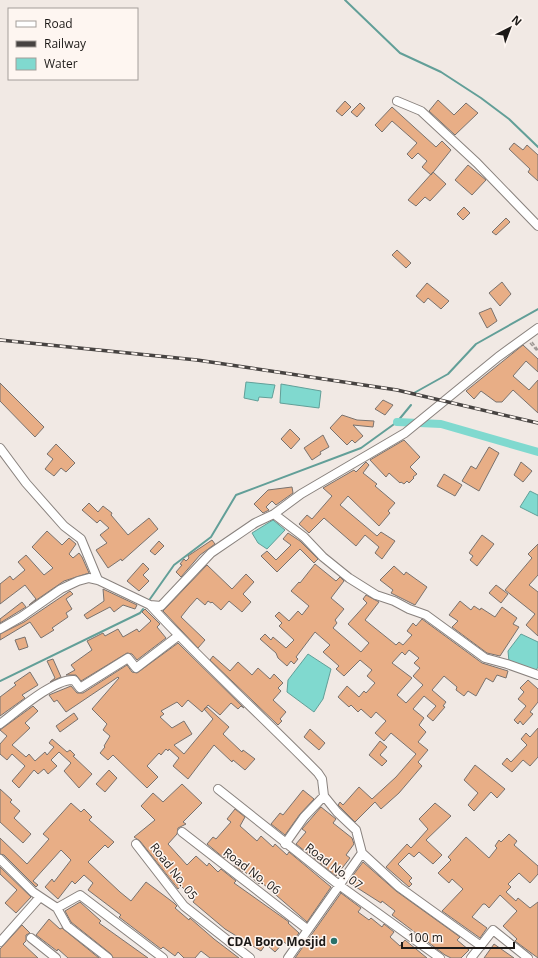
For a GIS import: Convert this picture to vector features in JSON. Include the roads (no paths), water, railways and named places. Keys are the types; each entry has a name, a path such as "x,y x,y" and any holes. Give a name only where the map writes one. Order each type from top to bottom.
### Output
{"street":[{"path":"397,101 421,110 477,163 538,226"},
{"path":"0,629 62,590 78,581 89,578 98,580 150,605 161,606 211,553 255,523 274,514 301,494 405,433 538,328"},
{"path":"0,448 26,483 64,526 81,539 98,580"},
{"path":"274,514 304,538 323,558 349,578 376,595 426,615 485,658 538,675"},
{"path":"150,605 178,636 247,701 318,773 322,779 324,796 337,812 356,830 362,854 399,887 481,946"},
{"path":"0,724 44,691 69,680 74,680 80,688 128,658 136,668 178,636"},
{"name":"Road No. 07","path":"218,789 285,844 440,958"},
{"path":"285,844 304,817 324,796"},
{"name":"Road No. 06","path":"182,832 307,929"},
{"name":"Road No. 05","path":"136,844 180,902 250,958"},
{"path":"288,958 307,929 362,854"},
{"path":"0,859 40,897 57,908 67,926 108,958"},
{"path":"57,908 80,895 163,958"},
{"path":"0,942 40,897"},
{"path":"471,958 492,930 528,958"},
{"path":"30,938 56,958"}],"water":[{"path":"246,382 275,385 272,398 259,397 258,401 244,398"},
{"path":"281,384 321,391 319,408 280,403"},
{"path":"530,491 538,495 538,516 520,507"},
{"path":"273,520 285,530 267,549 258,543 252,533"},
{"path":"521,634 538,642 538,667 535,672 509,662 508,651"},
{"path":"308,654 331,669 323,699 314,712 287,692 288,680"}],"waterway":[{"path":"345,0 400,53 441,72 481,98 509,119 538,147"},
{"path":"414,393 448,374 476,344 538,309"},
{"path":"150,599 174,565 211,537 236,495 361,448 397,422 411,405"},
{"path":"397,422 441,424 538,452"},
{"path":"0,681 140,613 143,609"}],"railway":[{"path":"0,340 197,360 397,390 538,423"}],"place":[{"name":"CDA Boro Mosjid","path":"334,941"}]}
